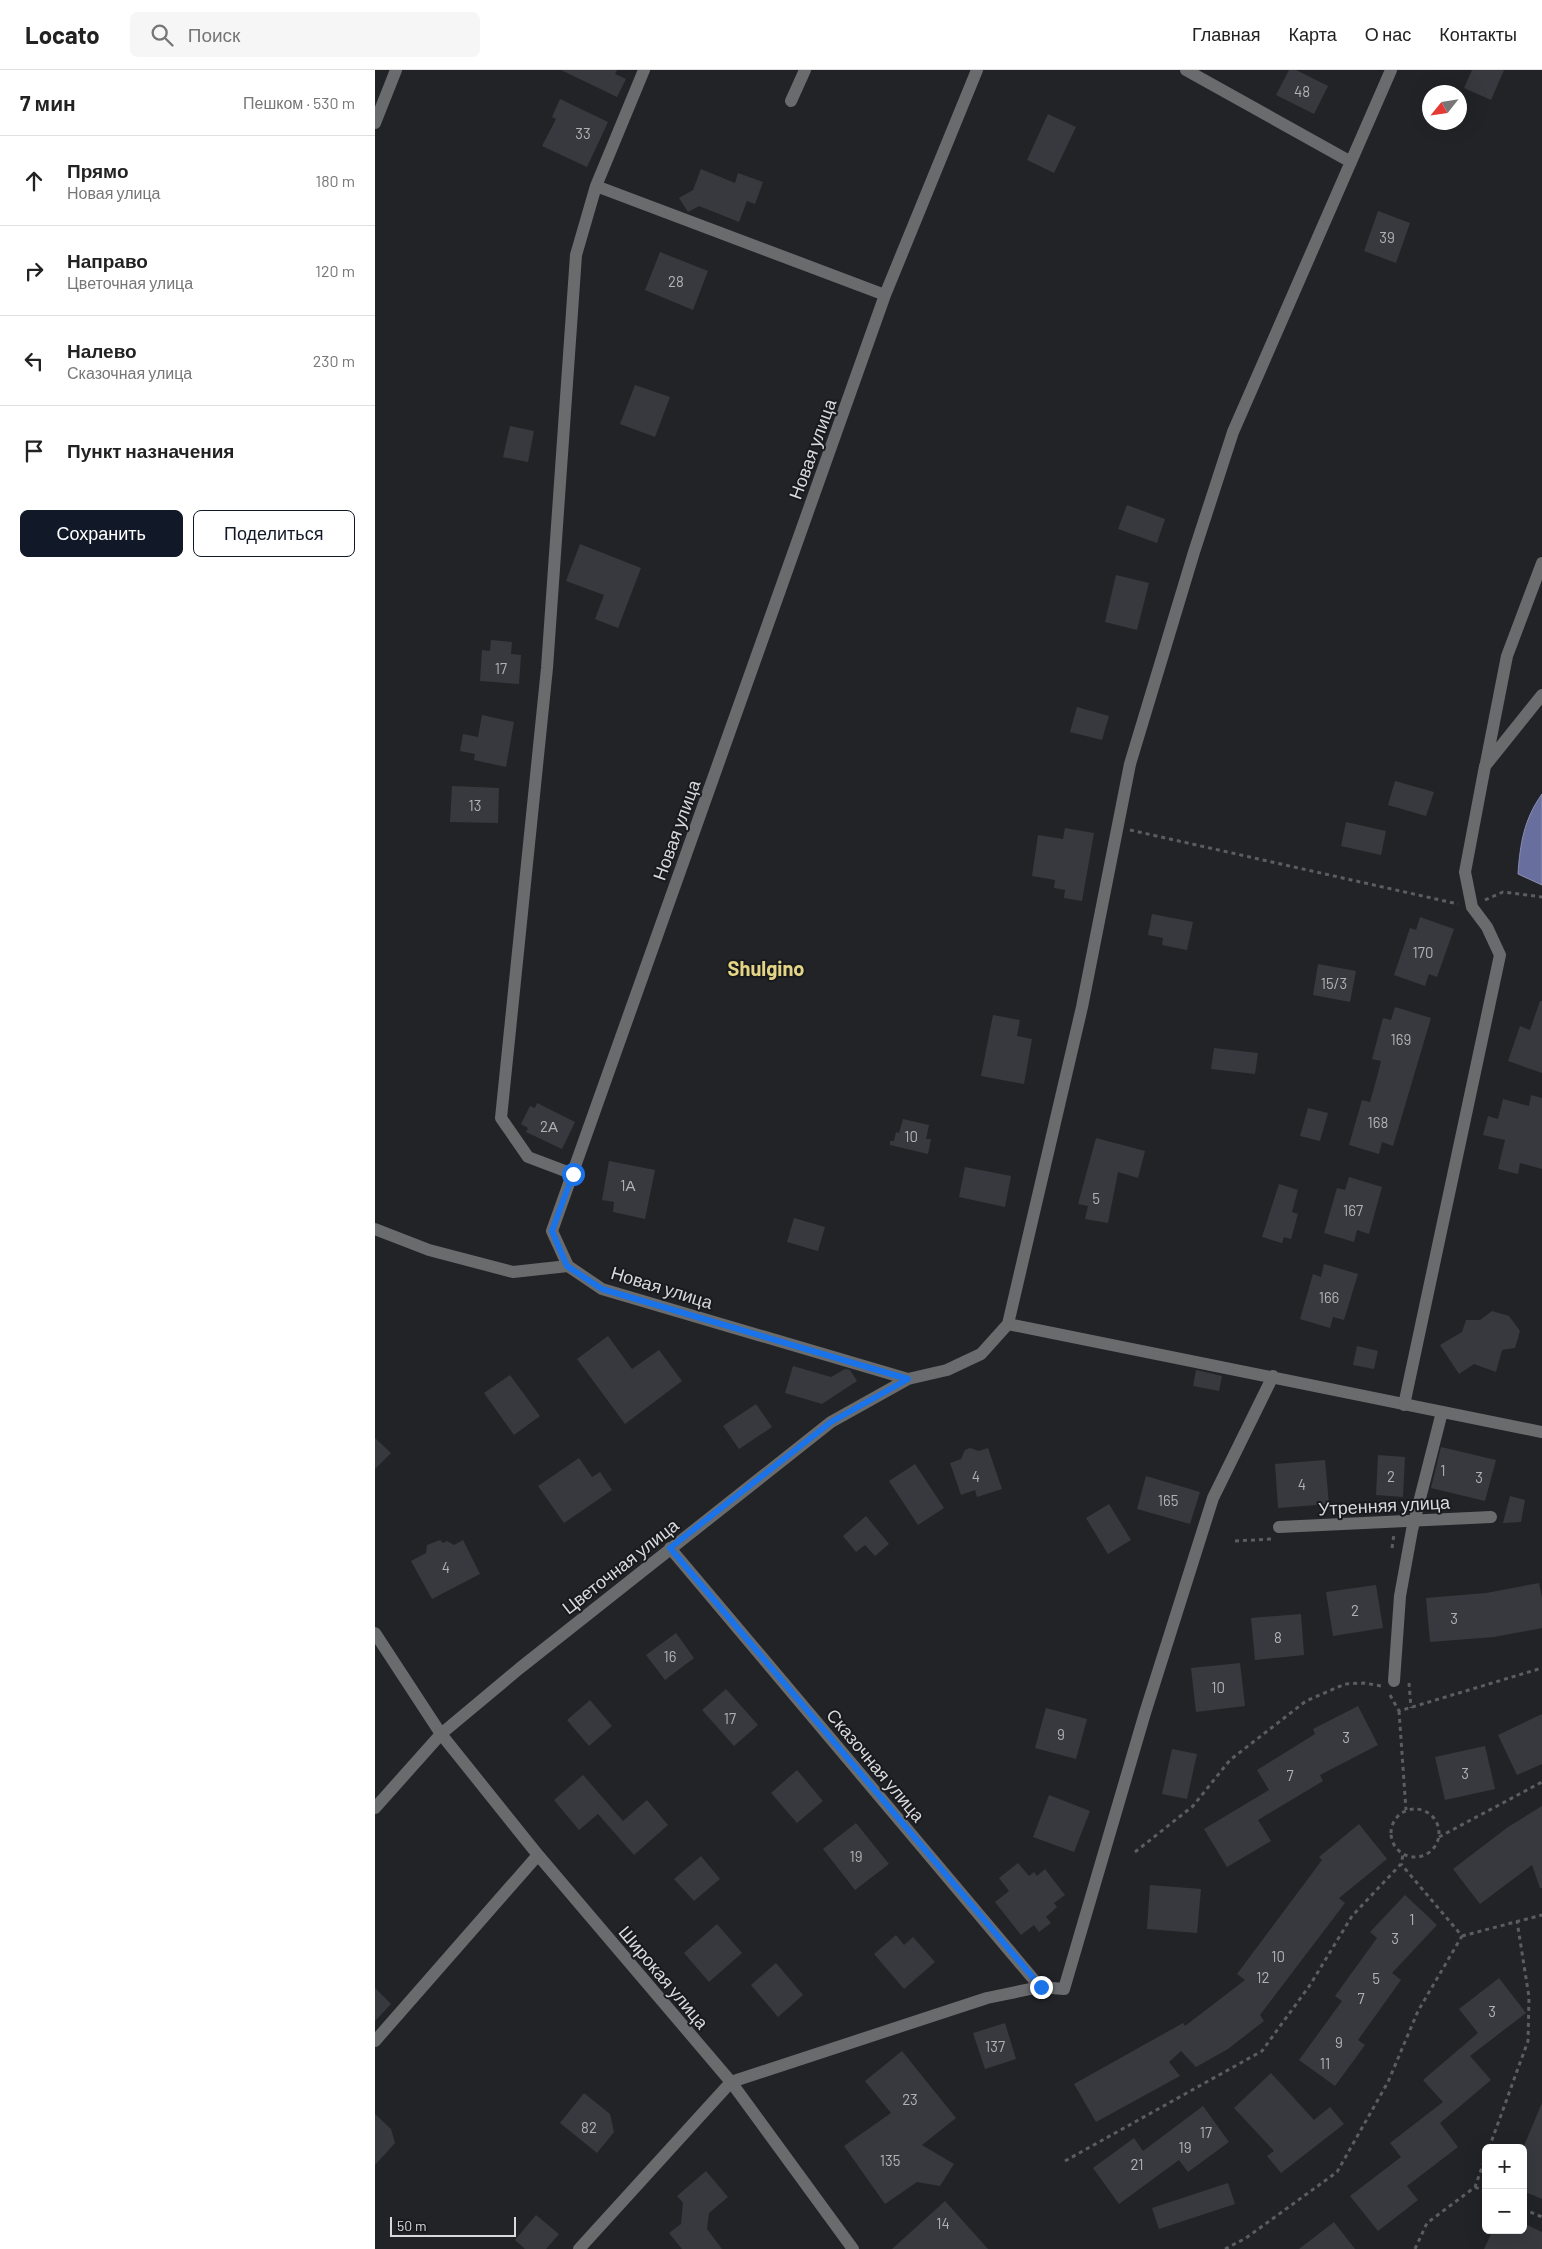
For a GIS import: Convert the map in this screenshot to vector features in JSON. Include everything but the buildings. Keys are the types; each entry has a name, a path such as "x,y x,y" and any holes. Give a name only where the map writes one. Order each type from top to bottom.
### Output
{"street":[{"path":"375,123 396,70"},
{"path":"573,1174 528,1157 501,1118 547,668 576,255 596,186 644,70"},
{"path":"791,101 805,70"},
{"name":"Новая улица","path":"908,1379 602,1289 567,1266 552,1231 885,296 977,70"},
{"path":"1186,70 1351,162"},
{"path":"908,1379 947,1370 981,1354 1008,1324 1082,1007 1130,764 1233,432 1391,70"},
{"path":"596,186 885,296"},
{"path":"1404,1405 1500,955 1487,927 1472,907 1465,872 1507,656 1542,564"},
{"path":"1485,766 1542,695"},
{"path":"375,1229 429,1250 513,1272 567,1266"},
{"path":"1008,1324 1372,1396 1404,1405 1542,1432"},
{"path":"579,2249 731,2082 987,1998 1041,1987 1064,1989 1145,1713 1213,1498 1273,1376"},
{"name":"Цветочная улица","path":"375,1808 441,1734 670,1548 831,1422 908,1379"},
{"path":"1388,1679 1400,1596 1413,1526 1442,1412"},
{"name":"Утренняя улица","path":"1277,1533 1413,1526 1491,1517"},
{"name":"Сказочная улица","path":"670,1548 1041,1987"},
{"name":"Широкая улица","path":"375,1633 441,1734 537,1855 731,2082 853,2249"},
{"path":"375,2041 537,1855"}],"path":[{"path":"1117,827 1472,907 1503,892 1542,898"},
{"path":"1384,1532 1413,1526"},
{"path":"1392,1549 1394,1531"},
{"path":"1235,1541 1277,1533"},
{"path":"1399,1711 1542,1668"},
{"path":"1381,1686 1388,1679"},
{"path":"1409,1680 1411,1708"},
{"path":"1135,1852 1193,1806 1230,1760 1307,1701 1345,1684 1364,1683 1381,1686 1393,1698 1399,1711 1406,1810"},
{"path":"1439,1837 1542,1782"},
{"path":"1419,1808 1431,1814 1438,1824 1439,1837 1435,1848 1426,1856 1414,1858 1403,1855 1393,1845 1390,1831 1395,1818 1406,1810 1419,1808"},
{"path":"1065,2161 1262,2051 1310,1985 1352,1916 1401,1864 1403,1855"},
{"path":"1401,1864 1463,1936"},
{"path":"1225,2249 1246,2238 1337,2172 1389,2082 1419,2011 1463,1936 1542,1915"},
{"path":"1490,2144 1528,2041 1529,1997 1517,1921"},
{"path":"1415,2249 1427,2223 1475,2187 1482,2167"},
{"path":"1475,2187 1482,2190"},
{"path":"1527,2210 1542,2217"}],"water":[{"path":"1542,794 1542,885 1518,874 1520,852 1527,822"}],"district":[{"name":"Shulgino","path":"766,968"}],"route":[{"path":"573,1174 552,1231 567,1266 602,1289 908,1379 831,1422 670,1548 1041,1987"}]}
